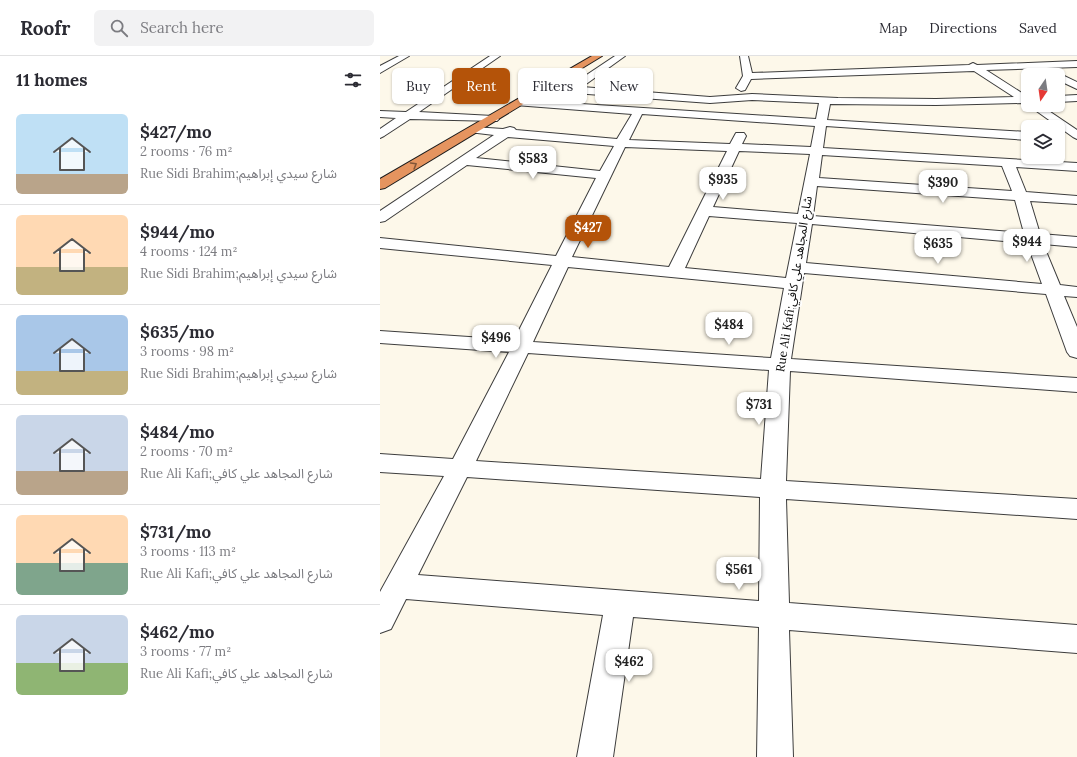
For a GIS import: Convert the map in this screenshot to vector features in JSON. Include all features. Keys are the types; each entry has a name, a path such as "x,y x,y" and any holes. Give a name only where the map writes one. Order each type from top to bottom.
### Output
{"highway":[{"path":"558,68 581,56"},
{"path":"578,68 598,56"},
{"path":"512,93 518,90"},
{"path":"380,185 518,103"},
{"path":"455,127 488,107"}],"street":[{"path":"380,70 405,56"},
{"path":"380,134 496,56"},
{"path":"603,68 621,56"},
{"path":"720,117 748,76 744,56"},
{"path":"1023,56 1045,68"},
{"path":"965,60 1021,97"},
{"path":"885,61 907,80"},
{"path":"815,62 825,73 833,92 850,101"},
{"path":"748,76 1077,64"},
{"path":"1065,79 1077,86"},
{"path":"653,96 710,100 833,92 850,101 1021,104"},
{"name":"Rue Ali Kafi;شارع المجاهد علي كافي","path":"775,757 773,489 780,366 821,123 833,92"},
{"path":"924,94 936,102 1021,104"},
{"path":"1065,99 1077,98"},
{"path":"528,104 1021,136"},
{"path":"536,114 551,104"},
{"path":"380,620 521,346 605,174 638,112"},
{"path":"1043,112 1077,135"},
{"path":"380,114 493,119"},
{"path":"675,272 748,119"},
{"path":"380,218 523,122"},
{"path":"473,130 621,143 735,149 817,151 1077,167"},
{"path":"1065,138 1077,139"},
{"path":"464,161 605,174"},
{"path":"1007,162 1021,196 1033,238 1052,290 1077,352"},
{"path":"811,182 1077,200"},
{"path":"704,211 1077,242"},
{"path":"380,243 675,272 795,275 1077,292"},
{"path":"380,337 1077,386"},
{"path":"380,463 1077,508"},
{"path":"398,586 1077,639"},
{"path":"595,757 620,603"}]}
